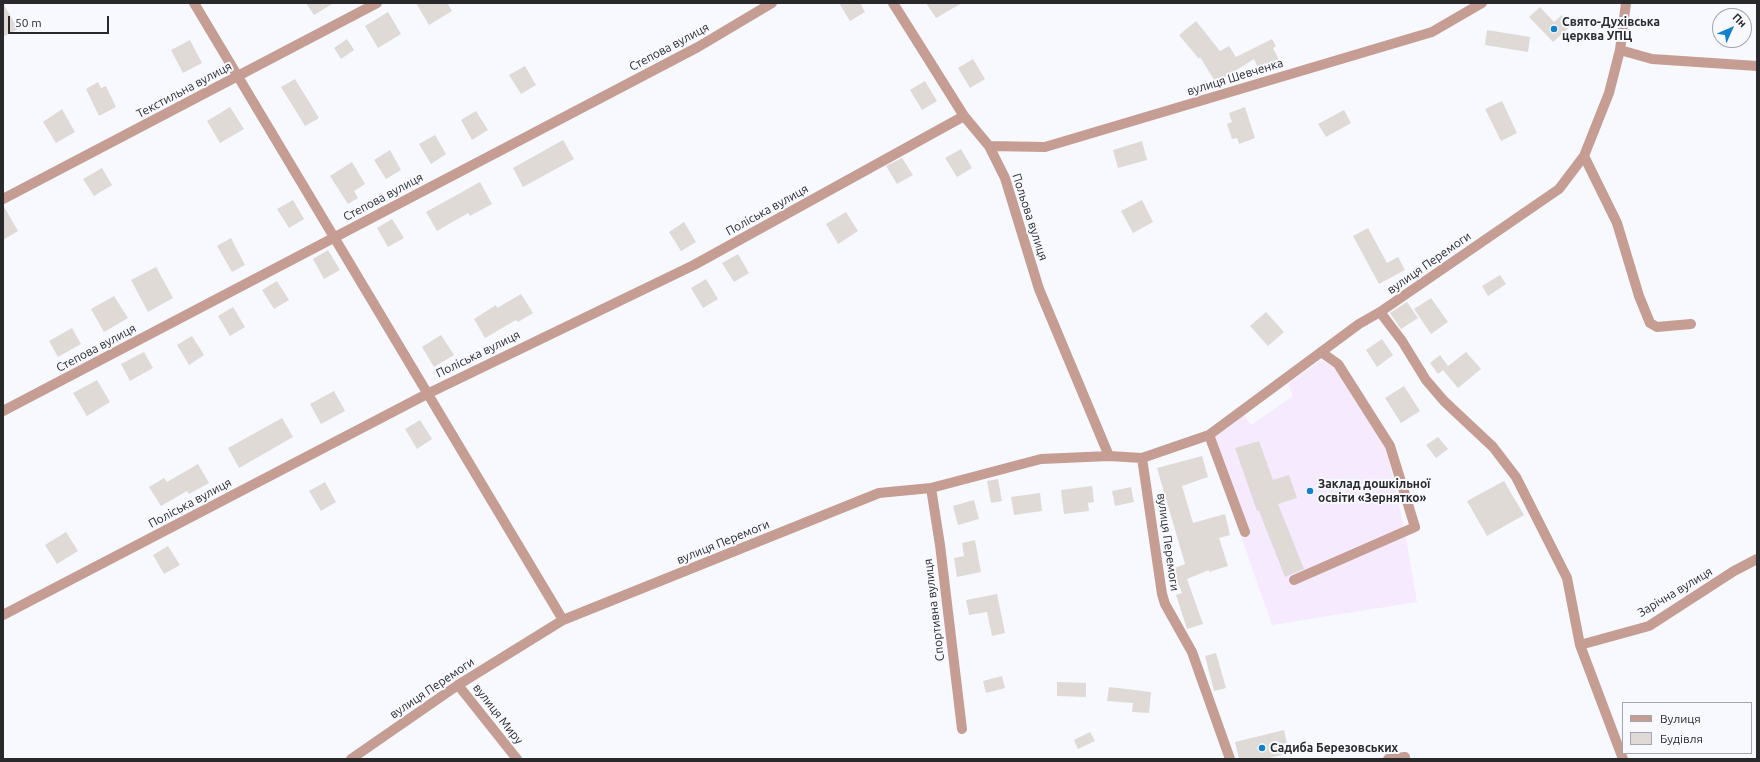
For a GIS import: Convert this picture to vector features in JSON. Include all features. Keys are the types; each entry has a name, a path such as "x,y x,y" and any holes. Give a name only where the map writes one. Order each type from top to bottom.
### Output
{"street":[{"path":"194,3 563,620"},
{"name":"Текстильна вулиця","path":"3,199 377,3"},
{"name":"Степова вулиця","path":"3,411 698,47 772,3"},
{"name":"Польова вулиця","path":"893,3 964,116 988,146 1005,178 1039,289 1109,456"},
{"name":"вулиця Шевченка","path":"988,146 1045,147 1432,32 1482,3"},
{"name":"вулиця Перемоги","path":"351,759 458,685 563,620 879,493 931,488 1041,459 1109,456 1142,458 1209,435 1359,324 1380,312 1559,189 1584,156 1609,93 1620,50 1626,3"},
{"path":"1620,50 1652,59 1757,66"},
{"name":"Поліська вулиця","path":"3,615 427,394 694,265 964,116"},
{"path":"1584,156 1617,223 1639,296 1650,323 1658,327 1691,324"},
{"path":"1380,312 1402,341 1426,380 1444,400 1493,447 1516,477 1567,578 1580,645 1623,759"},
{"path":"1294,580 1414,527 1390,446 1338,364 1321,352"},
{"path":"1209,435 1245,532"},
{"name":"вулиця Перемоги","path":"1142,458 1162,594 1165,604 1192,652 1230,759"},
{"name":"Спортивна вулиця","path":"931,488 962,729"},
{"name":"Зарічна вулиця","path":"1580,645 1649,626 1734,571 1757,559"},
{"name":"вулиця Миру","path":"458,685 517,759"},
{"path":"1388,759 1405,757"}],"shaded area":[{"name":"Заклад дошкільної освіти «Зернятко»","path":"1321,360 1335,368 1386,449 1405,532 1417,602 1272,625 1208,442 1244,415 1251,425 1293,396 1288,384"}],"building":[{"path":"3,3 18,29 3,37"},
{"path":"306,3 334,3 314,15"},
{"path":"416,3 447,3 452,11 429,25"},
{"path":"839,3 860,3 865,12 850,21"},
{"path":"926,3 962,3 936,18"},
{"name":"Свято-Духівська церква УПЦ","path":"1540,7 1554,22 1562,15 1571,26 1553,42 1529,17"},
{"path":"388,12 401,34 378,48 365,26"},
{"path":"1196,21 1220,51 1229,46 1236,57 1272,39 1276,46 1273,48 1280,62 1260,72 1254,59 1216,83 1200,57 1199,59 1179,35"},
{"path":"1487,30 1530,37 1528,52 1485,45"},
{"path":"347,39 354,50 341,59 334,48"},
{"path":"190,40 202,63 183,73 171,50"},
{"path":"973,59 985,79 970,88 958,68"},
{"path":"525,66 536,85 521,94 509,75"},
{"path":"295,79 319,118 305,126 281,87"},
{"path":"925,81 937,101 922,110 910,90"},
{"path":"98,82 101,88 106,86 116,107 99,116 86,89"},
{"path":"1502,101 1517,133 1501,141 1485,109"},
{"path":"230,107 244,129 220,143 207,121"},
{"path":"1245,107 1255,138 1239,144 1237,138 1232,139 1227,124 1232,122 1229,113"},
{"path":"62,109 75,132 56,143 43,122"},
{"path":"1344,110 1351,123 1326,137 1318,124"},
{"path":"476,111 488,130 472,140 461,120"},
{"path":"435,135 446,154 431,164 419,144"},
{"path":"563,140 574,159 523,187 513,168"},
{"path":"1142,141 1147,160 1118,168 1113,150"},
{"path":"961,149 972,168 957,177 945,158"},
{"path":"390,150 401,170 386,179 374,160"},
{"path":"902,158 913,175 897,184 886,166"},
{"path":"352,162 365,184 354,191 358,198 348,204 330,176"},
{"path":"102,168 112,185 94,196 83,179"},
{"path":"480,182 492,204 470,216 468,213 437,231 426,212"},
{"path":"293,200 304,219 289,228 277,209"},
{"path":"1142,200 1153,222 1133,233 1121,211"},
{"path":"3,205 18,231 3,240"},
{"path":"846,212 858,231 838,244 826,224"},
{"path":"392,219 404,238 388,247 377,228"},
{"path":"684,222 696,242 681,251 669,232"},
{"path":"1368,228 1387,263 1398,257 1405,270 1379,284 1353,236"},
{"path":"231,238 245,265 232,272 217,246"},
{"path":"328,250 340,270 324,279 313,259"},
{"path":"738,254 749,273 734,282 722,263"},
{"path":"156,267 173,298 148,312 131,280"},
{"path":"1500,275 1506,284 1488,296 1482,286"},
{"path":"706,279 718,299 703,308 691,288"},
{"path":"277,281 289,300 274,309 262,290"},
{"path":"521,294 533,313 518,322 516,320 485,338 474,319 496,305 497,308"},
{"path":"114,296 128,318 104,332 91,309"},
{"path":"1431,298 1448,322 1431,334 1414,309"},
{"path":"1407,302 1418,318 1401,329 1390,313"},
{"path":"233,307 245,327 230,336 218,316"},
{"path":"1266,312 1284,332 1268,346 1250,326"},
{"path":"72,328 81,344 58,357 49,341"},
{"path":"441,335 454,355 434,367 422,347"},
{"path":"192,336 204,355 189,365 177,345"},
{"path":"1382,339 1393,355 1377,367 1366,350"},
{"path":"144,352 153,368 130,381 121,364"},
{"path":"1466,352 1481,369 1458,388 1443,370"},
{"path":"1440,355 1448,366 1438,374 1430,363"},
{"path":"97,380 110,402 87,416 73,393"},
{"path":"1404,386 1420,411 1401,423 1385,398"},
{"path":"334,391 345,411 321,424 310,404"},
{"path":"282,418 293,437 239,468 228,448"},
{"path":"420,420 432,439 417,449 405,429"},
{"path":"1438,437 1448,449 1436,458 1426,445"},
{"path":"1259,441 1273,480 1289,475 1297,498 1278,504 1304,569 1285,577 1259,511 1257,511 1235,448"},
{"path":"1202,456 1208,477 1182,486 1193,523 1225,514 1230,535 1219,538 1228,566 1209,572 1209,570 1187,579 1203,624 1187,629 1176,595 1182,593 1172,569 1185,564 1157,468"},
{"path":"198,464 209,483 189,494 187,491 161,506 149,487 164,478 167,482"},
{"path":"998,479 1002,501 991,503 987,481"},
{"path":"1504,481 1524,515 1487,536 1467,501"},
{"path":"325,482 336,502 321,511 309,491"},
{"path":"1092,486 1094,502 1088,503 1089,511 1064,514 1061,490"},
{"path":"1131,487 1134,502 1115,506 1112,491"},
{"path":"1040,493 1042,511 1014,515 1011,497"},
{"path":"974,500 979,519 958,525 953,506"},
{"path":"66,532 78,551 57,564 45,545"},
{"path":"975,540 981,572 957,577 954,558 964,556 962,543"},
{"path":"168,546 180,565 164,574 153,555"},
{"path":"997,594 1005,633 992,636 987,612 969,615 966,600"},
{"path":"1216,653 1226,688 1214,691 1205,656"},
{"path":"1002,676 1005,688 986,693 983,681"},
{"path":"1057,682 1086,683 1086,697 1057,696"},
{"path":"1109,687 1151,692 1149,713 1132,712 1133,703 1107,701"},
{"name":"Садиба Березовських","path":"1284,730 1289,753 1266,759 1239,759 1235,742"},
{"path":"1090,732 1095,741 1078,749 1074,740"}],"place":[{"name":"Свято-Духівська церква УПЦ","path":"1554,29"},
{"name":"Заклад дошкільної освіти «Зернятко»","path":"1310,491"},
{"name":"Садиба Березовських","path":"1262,748"}]}
